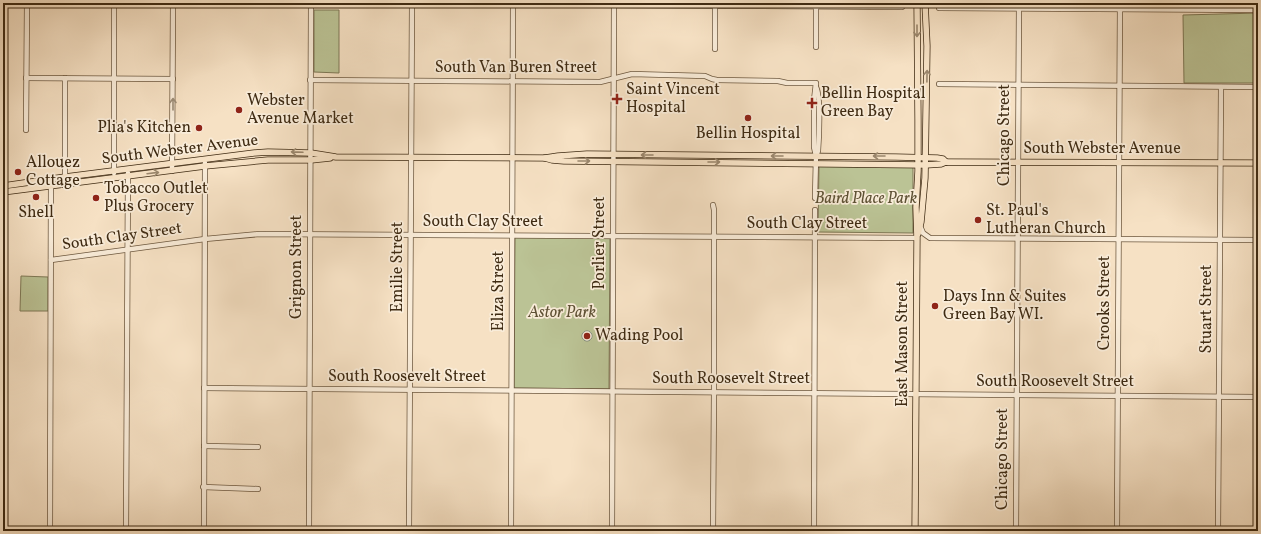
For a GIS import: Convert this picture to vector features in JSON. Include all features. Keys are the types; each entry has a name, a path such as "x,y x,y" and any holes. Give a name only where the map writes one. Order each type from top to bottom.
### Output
{"main road":[{"name":"East Mason Street","path":"915,531 916,207 918,164 917,3"},
{"path":"916,238 920,226 926,165 927,46 925,3"},
{"name":"South Webster Avenue","path":"3,192 65,184 114,174 128,169 268,152 311,153 336,157"},
{"name":"South Webster Avenue","path":"3,186 65,177 114,174 128,176 268,160 311,160 336,157 545,158 564,161 614,158 816,156 925,157 940,158 946,162"},
{"name":"South Webster Avenue","path":"614,158 926,165 941,164 946,162 1018,161 1258,163"}],"street":[{"path":"26,130 27,3"},
{"path":"114,3 114,174"},
{"path":"172,171 173,3"},
{"path":"287,3 816,5 902,7"},
{"name":"Grignon Street","path":"309,531 311,3"},
{"name":"Emilie Street","path":"410,531 412,3"},
{"name":"Crooks Street","path":"1117,531 1120,3"},
{"path":"1221,3 1221,10"},
{"name":"Eliza Street","path":"511,531 513,4"},
{"name":"Porlier Street","path":"612,531 614,4"},
{"path":"715,5 716,49"},
{"path":"816,5 816,47"},
{"path":"939,8 1019,6 1120,9 1258,10"},
{"name":"Chicago Street","path":"1016,531 1019,6"},
{"name":"South Van Buren Street","path":"310,80 600,82 632,74 705,76 712,80 778,80 786,83 816,85 814,90 814,147 816,156"},
{"path":"26,78 173,79"},
{"path":"65,78 65,184"},
{"path":"939,84 1258,87"},
{"name":"Stuart Street","path":"1218,531 1221,87"},
{"path":"815,198 816,156"},
{"path":"204,531 205,159"},
{"path":"126,531 128,169"},
{"path":"50,531 51,179"},
{"path":"713,205 713,531"},
{"path":"814,531 816,210"},
{"path":"920,226 922,232 930,238 1258,240"},
{"name":"South Clay Street","path":"51,260 205,239 260,234 916,238"},
{"name":"South Roosevelt Street","path":"204,388 1258,397"},
{"path":"204,446 258,447"},
{"path":"203,487 258,489"}],"green space":[{"path":"1225,3 1258,3 1258,6 1229,6"},
{"path":"314,10 339,10 339,73 314,72"},
{"path":"1258,13 1258,83 1184,83 1183,15"},
{"name":"Baird Place Park","path":"819,165 913,167 913,233 818,232"},
{"name":"Astor Park","path":"515,237 610,238 609,389 514,388"},
{"path":"21,276 48,277 48,311 20,311"}],"water":[{"name":"Wading Pool","path":"585,331 589,331 592,336 589,341 585,341 582,338 582,334"}],"place":[{"name":"Saint Vincent Hospital","path":"617,99"},
{"name":"Bellin Hospital Green Bay","path":"812,103"},
{"name":"Webster Avenue Market","path":"239,110"},
{"name":"Bellin Hospital","path":"748,118"},
{"name":"Plia's Kitchen","path":"199,128"},
{"name":"Allouez Cottage","path":"18,172"},
{"name":"Shell","path":"36,197"},
{"name":"Tobacco Outlet Plus Grocery","path":"96,198"},
{"name":"St. Paul's Lutheran Church","path":"978,220"},
{"name":"Days Inn & Suites Green Bay WI.","path":"935,306"},
{"name":"Wading Pool","path":"587,336"}]}
